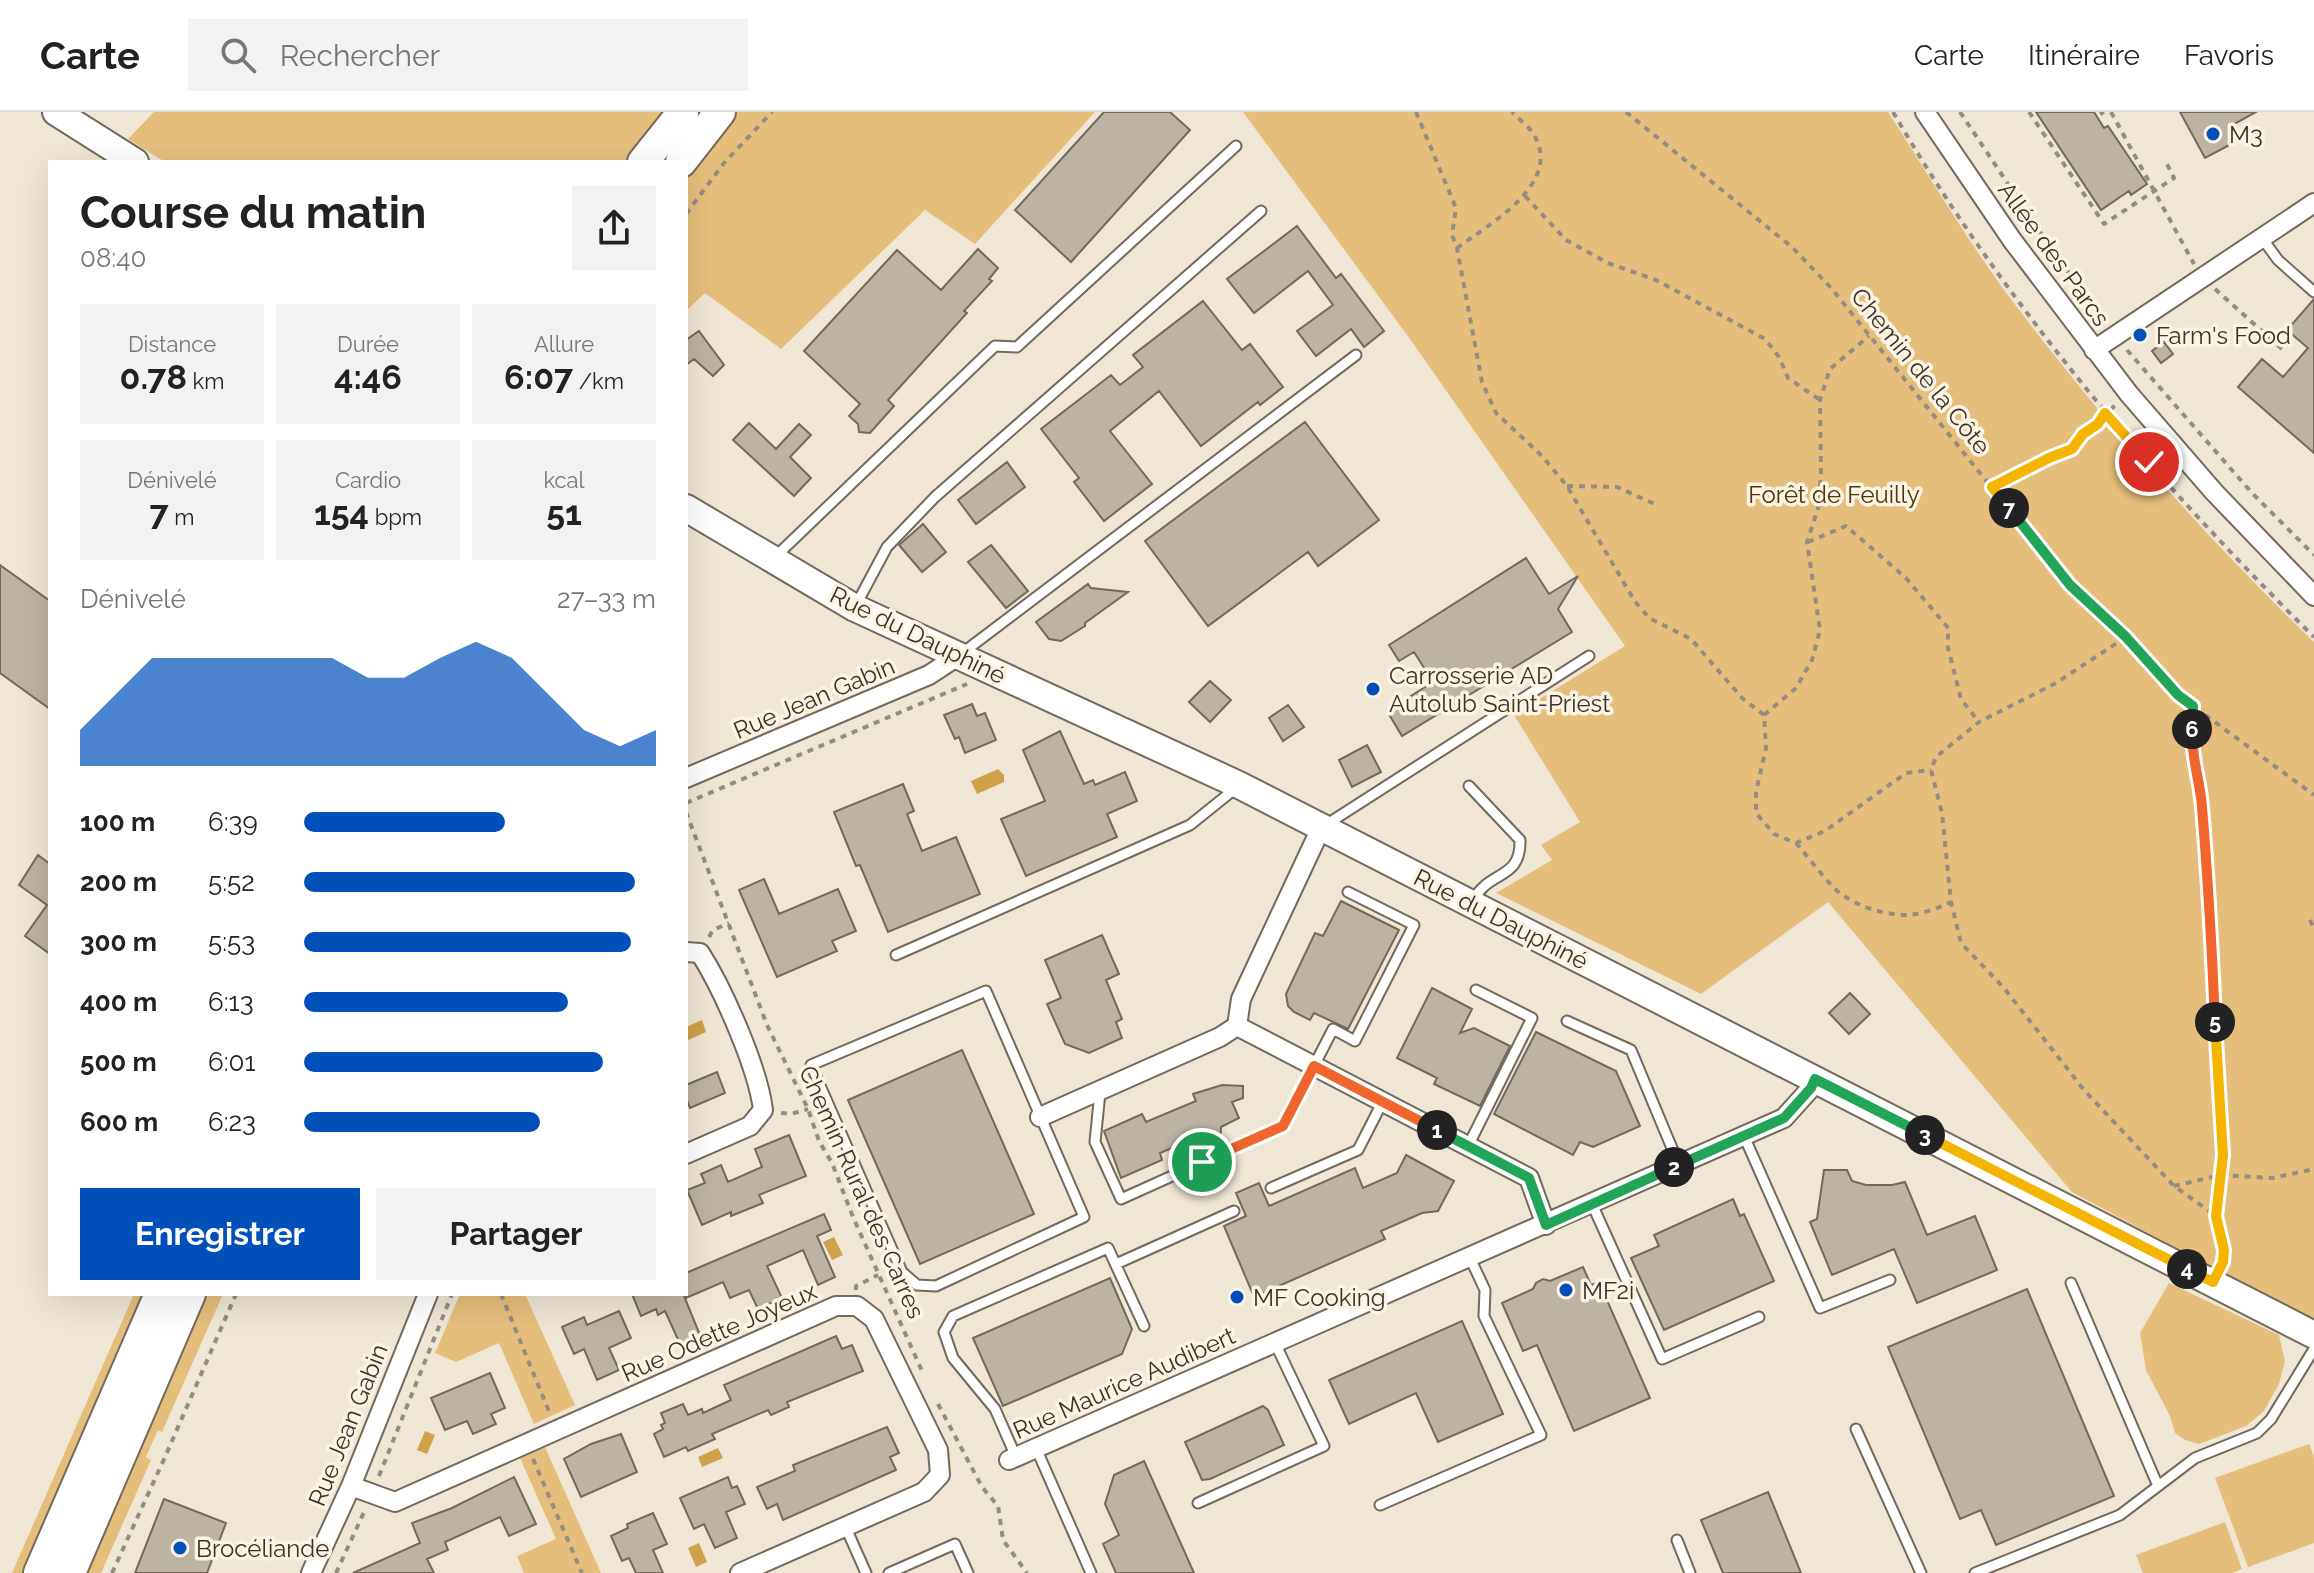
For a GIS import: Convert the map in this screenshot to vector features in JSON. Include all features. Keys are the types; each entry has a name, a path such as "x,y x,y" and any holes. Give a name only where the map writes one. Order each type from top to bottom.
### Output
{"main road":[{"path":"645,160 683,112"},
{"path":"683,160 720,112"},
{"path":"39,1573 159,1296"},
{"path":"70,1573 189,1296"}],"street":[{"path":"56,112 132,160"},
{"name":"Allée des Parcs","path":"1925,112 2012,240 2094,350 2214,492 2314,596"},
{"path":"2094,350 2314,203"},
{"name":"Rue du Dauphiné","path":"688,509 855,608 1239,785 2314,1335"},
{"name":"Rue Jean Gabin","path":"688,777 929,675 958,656"},
{"path":"1040,1117 1220,1037 1237,1026 1241,999 1321,828"},
{"path":"688,1153 750,1126 763,1110 760,1086 711,971 693,952"},
{"path":"1237,1026 1529,1178 1546,1225"},
{"name":"Rue Maurice Audibert","path":"1012,1458 1784,1118 1811,1088 1815,1079"},
{"name":"Rue Jean Gabin","path":"311,1573 351,1486 427,1296"},
{"name":"Rue Odette Joyeux","path":"351,1486 395,1502 836,1306 857,1306 874,1319 906,1384 938,1450 940,1475 924,1492 740,1573"}],"lane":[{"path":"771,560 995,346 1017,347 1236,146"},
{"path":"855,608 887,547 935,497 1261,211"},
{"path":"2262,238 2278,260 2314,292"},
{"path":"958,656 1356,355"},
{"path":"1321,828 1589,656"},
{"path":"896,955 1190,825 1239,785"},
{"path":"1469,786 1520,840 1520,855 1513,868 1481,886 1472,904"},
{"path":"1100,1092 1095,1142 1121,1199 1283,1126 1333,1029 1355,1041 1414,925 1348,892"},
{"path":"1468,1146 1532,1018 1476,990"},
{"path":"986,991 1040,1117 1084,1217 936,1286 917,1285 902,1272 811,1065 986,991"},
{"path":"1567,1021 1631,1050 1679,1165"},
{"path":"1271,1188 1358,1150 1383,1101"},
{"path":"1744,1136 1820,1308 1890,1280"},
{"path":"1592,1204 1662,1359 1759,1317"},
{"path":"1116,1264 1234,1211"},
{"path":"1012,1458 995,1409 953,1358 944,1332 953,1316 1108,1248 1144,1326"},
{"path":"1380,1505 1541,1435 1484,1316 1485,1290 1470,1258"},
{"path":"2071,1283 2158,1486"},
{"path":"1198,1503 1324,1446 1275,1343"},
{"path":"1975,1573 2120,1515 2195,1458 2257,1433 2271,1419 2314,1349"},
{"path":"1856,1429 1921,1573"},
{"path":"1036,1448 1091,1573"},
{"path":"846,1528 866,1573"},
{"path":"1677,1540 1690,1573"},
{"path":"889,1573 955,1544 968,1573"}],"path":[{"path":"688,211 724,163 772,112"},
{"path":"1416,112 1456,208 1452,235 1482,382 1491,403 1496,413 1542,456 1567,486 1634,600 1649,618 1691,639 1742,698 1764,715 1766,748 1756,792 1756,813 1774,834 1796,843 1834,888 1850,900 1872,909 1908,915 1930,911 1951,902"},
{"path":"1457,248 1525,196 1537,176 1541,159 1534,135 1512,112"},
{"name":"Chemin de la Côte","path":"1626,112 1793,248 1832,289 2070,585 2126,637 2178,695 2314,795"},
{"path":"1893,112 2000,276 2105,413 2250,574 2314,637"},
{"path":"2029,112 2104,224 2174,178 2166,162"},
{"path":"2111,112 2153,193 2203,277 2283,350"},
{"path":"1525,196 1566,240 1608,263 1656,280 1765,339 1779,357 1788,378 1820,400"},
{"path":"1764,715 1796,688 1812,660 1820,630 1817,593 1807,542 1819,505 1820,400 1830,369 1869,336"},
{"path":"1992,487 2072,449 2105,413"},
{"path":"1567,486 1617,487 1659,506"},
{"path":"1807,542 1846,526 1906,578 1949,629 1947,644 1961,699 1979,722"},
{"path":"2126,637 2056,683 1979,722 1936,757 1931,770 1942,813 1951,902 1961,943 2004,988 2084,1090 2174,1186 2216,1216"},
{"path":"688,802 995,672"},
{"path":"2193,706 2191,752 2201,789 2211,911 2223,1155 2216,1216 2224,1250 2223,1262 2213,1282"},
{"path":"1796,843 1825,831 1906,773 1931,770"},
{"name":"Chemin Rural des Carres","path":"688,817 767,1025 808,1109 819,1141 832,1163 928,1383"},
{"path":"2310,920 2314,929"},
{"path":"693,952 713,930 729,923"},
{"path":"763,1110 791,1114 808,1109"},
{"path":"2174,1186 2221,1175 2273,1178 2314,1169"},
{"path":"112,1573 235,1296"},
{"path":"336,1573 372,1494 451,1296"},
{"path":"502,1296 551,1416"},
{"path":"934,1397 982,1487 998,1506 1003,1540 1027,1573"},
{"path":"531,1453 582,1573"}],"green space":[{"path":"154,112 710,112 671,160 162,160 128,139"},
{"path":"738,112 1095,112 975,244 925,210 781,349 705,293 688,309 688,174"},
{"name":"Forêt de Feuilly","path":"1243,112 1888,112 1987,266 2056,358 2199,524 2314,642 2314,1322 2072,1192 1828,902 1701,994 1496,893 1552,860 1541,845 1580,822 1514,715 1625,646 1410,339"},
{"path":"2169,1283 2279,1335 2285,1362 2279,1384 2264,1411 2246,1426 2199,1444 2175,1433 2170,1416 2146,1370 2140,1333"},
{"path":"133,1296 222,1296 162,1432 158,1430 146,1457 151,1460 101,1573 12,1573"},
{"path":"459,1296 526,1296 575,1405 534,1424 499,1343 456,1362 435,1353"},
{"path":"2309,1444 2314,1457 2314,1543 2248,1567 2215,1478"},
{"path":"545,1447 601,1573 524,1573 517,1556 556,1539 520,1458"},
{"path":"2225,1522 2242,1569 2232,1573 2143,1573 2136,1555"}],"shaded area":[{"path":"998,769 1004,775 1004,782 977,794 971,781"},
{"path":"702,1020 706,1032 688,1040 688,1026"},
{"path":"834,1237 843,1255 832,1260 823,1242"},
{"path":"425,1431 435,1435 427,1454 417,1450"},
{"path":"718,1448 723,1458 702,1467 698,1457"},
{"path":"699,1543 707,1562 696,1567 688,1548"}],"building":[{"path":"1104,112 1170,112 1190,130 1071,262 1015,210"},
{"path":"2036,112 2094,112 2104,128 2108,126 2147,184 2131,195 2129,191 2101,210"},
{"name":"M3","path":"2180,112 2256,112 2229,127 2237,141 2205,158"},
{"path":"1297,226 1336,278 1341,274 1384,331 1364,347 1351,329 1316,356 1297,331 1333,305 1308,271 1254,313 1227,279"},
{"path":"978,249 998,268 989,279 992,281 888,400 894,406 870,433 859,432 858,424 849,416 860,404 804,351 897,250 941,290"},
{"path":"2314,299 2314,453 2238,387 2262,359 2283,377 2308,348 2287,330"},
{"path":"1203,301 1242,350 1250,344 1283,387 1260,405 1258,402 1201,446 1159,391 1110,431 1152,484 1104,521 1074,482 1079,478 1041,429 1111,375 1120,385 1143,367 1133,355"},
{"path":"699,331 724,365 713,376 694,359 688,364 688,339"},
{"path":"2164,342 2173,354 2161,363 2152,351"},
{"path":"1305,422 1379,520 1318,566 1308,552 1208,626 1145,541"},
{"path":"749,423 776,449 799,424 811,435 790,457 811,478 794,496 733,440"},
{"path":"1007,462 1025,487 976,524 958,500"},
{"path":"923,524 946,552 922,572 899,545"},
{"path":"991,545 1028,591 1006,608 968,562"},
{"path":"1526,558 1549,594 1578,576 1558,609 1572,632 1402,736 1387,711 1433,682 1414,652 1399,661 1389,645"},
{"path":"0,565 48,600 48,708 0,673"},
{"path":"1088,584 1091,588 1128,592 1061,641 1049,639 1036,622"},
{"path":"1210,681 1231,700 1210,722 1189,702"},
{"path":"972,704 977,716 985,713 996,740 965,753 959,737 955,739 944,715"},
{"path":"1288,705 1304,727 1283,741 1269,718"},
{"path":"1060,731 1084,784 1093,780 1095,785 1125,772 1137,801 1107,814 1117,837 1026,876 1001,819 1045,801 1023,750"},
{"path":"1367,745 1381,772 1352,787 1339,760"},
{"path":"903,784 914,811 907,814 922,851 956,837 980,894 888,932 834,812"},
{"path":"38,855 48,862 48,953 25,936 47,905 19,885"},
{"path":"764,879 779,914 838,889 856,931 832,941 837,951 777,977 739,890"},
{"path":"1341,901 1399,930 1348,1029 1314,1013 1310,1020 1294,1012 1288,1006 1286,994 1315,933 1323,936"},
{"path":"1102,935 1119,974 1106,980 1122,1019 1116,1022 1122,1038 1089,1053 1065,1044 1047,1004 1061,998 1045,960"},
{"path":"1432,988 1472,1009 1460,1033 1474,1028 1510,1046 1480,1106 1434,1084 1437,1078 1397,1058"},
{"path":"1850,993 1870,1014 1849,1034 1829,1013"},
{"path":"1536,1032 1616,1071 1640,1126 1593,1147 1580,1142 1573,1155 1494,1114"},
{"path":"962,1050 1034,1214 920,1264 848,1100"},
{"path":"717,1072 725,1093 690,1108 688,1084"},
{"path":"1222,1085 1243,1086 1243,1098 1232,1102 1239,1118 1221,1127 1220,1146 1217,1148 1209,1132 1160,1153 1162,1160 1121,1178 1104,1131 1142,1114 1146,1122 1196,1101 1193,1094"},
{"path":"789,1135 806,1176 759,1195 763,1203 702,1225 688,1190 705,1183 701,1174 721,1165 728,1182 762,1167 755,1149"},
{"path":"1406,1155 1454,1181 1438,1211 1422,1213 1381,1231 1385,1239 1254,1297 1224,1226 1246,1216 1236,1193 1259,1183 1269,1206 1355,1168 1363,1188 1397,1173"},
{"path":"1824,1170 1847,1170 1852,1181 1866,1185 1905,1182 1927,1235 1975,1216 1997,1270 1917,1303 1894,1249 1832,1275 1810,1222 1817,1219"},
{"path":"1733,1199 1740,1216 1744,1214 1774,1281 1664,1330 1631,1258 1659,1246 1654,1235"},
{"path":"824,1214 831,1230 817,1236 835,1277 818,1285 803,1250 767,1266 782,1298 758,1309 749,1290 730,1298 723,1282 686,1298 688,1272"},
{"path":"1583,1267 1591,1285 1599,1282 1650,1398 1574,1431 1537,1345 1523,1351 1502,1303 1533,1289 1543,1279 1550,1281"},
{"path":"1110,1278 1132,1329 1122,1354 1003,1406 973,1338"},
{"path":"2027,1289 2114,1496 1996,1545 1981,1510 1960,1519 1888,1347"},
{"path":"633,1296 684,1296 700,1335 680,1344 665,1311 658,1315 656,1309 641,1316"},
{"path":"619,1311 631,1338 609,1348 619,1370 597,1380 584,1349 574,1354 562,1327 584,1317 587,1325"},
{"path":"1462,1321 1503,1414 1438,1442 1416,1393 1349,1424 1329,1380"},
{"path":"836,1336 842,1349 852,1345 863,1371 787,1402 789,1407 771,1415 768,1410 712,1434 715,1439 688,1451 686,1447 664,1457 654,1434 663,1429 661,1425 665,1423 661,1413 683,1404 688,1415 702,1409 703,1413 731,1400 724,1385"},
{"path":"490,1373 505,1408 491,1414 496,1424 473,1434 467,1421 445,1430 431,1398"},
{"path":"1263,1406 1268,1410 1284,1445 1202,1480 1185,1442"},
{"path":"887,1427 899,1453 890,1457 896,1470 783,1520 777,1504 767,1509 757,1487 795,1471 793,1465"},
{"path":"621,1434 637,1472 581,1497 564,1459 591,1444"},
{"path":"1144,1461 1194,1573 1116,1573 1103,1544 1119,1535 1105,1504 1114,1475"},
{"path":"514,1477 536,1524 509,1536 500,1517 445,1542 448,1550 427,1559 434,1573 353,1573 420,1543 412,1523 452,1508"},
{"path":"728,1477 732,1488 737,1486 745,1504 726,1512 737,1538 715,1548 704,1524 694,1529 680,1498"},
{"path":"1768,1492 1801,1573 1723,1573 1701,1520"},
{"name":"Brocéliande","path":"164,1499 226,1523 207,1573 135,1573"},
{"path":"653,1513 667,1544 653,1550 663,1573 636,1573 629,1558 622,1561 611,1536 628,1528 627,1524"}],"place":[{"name":"M3","path":"2213,134"},
{"name":"Farm's Food","path":"2140,335"},
{"name":"Carrosserie AD Autolub Saint-Priest","path":"1373,689"},
{"name":"MF2i","path":"1566,1290"},
{"name":"MF Cooking","path":"1237,1297"},
{"name":"Brocéliande","path":"180,1548"}],"route":[{"path":"1202,1162 1283,1126 1314,1066 1529,1178 1546,1225 1784,1118 1811,1088 1815,1079 2213,1282 2223,1262 2224,1250 2216,1216 2223,1155 2211,911 2201,789 2191,752 2193,706 2178,695 2126,637 2070,585 1992,487 2072,449 2105,413 2149,462"}]}
